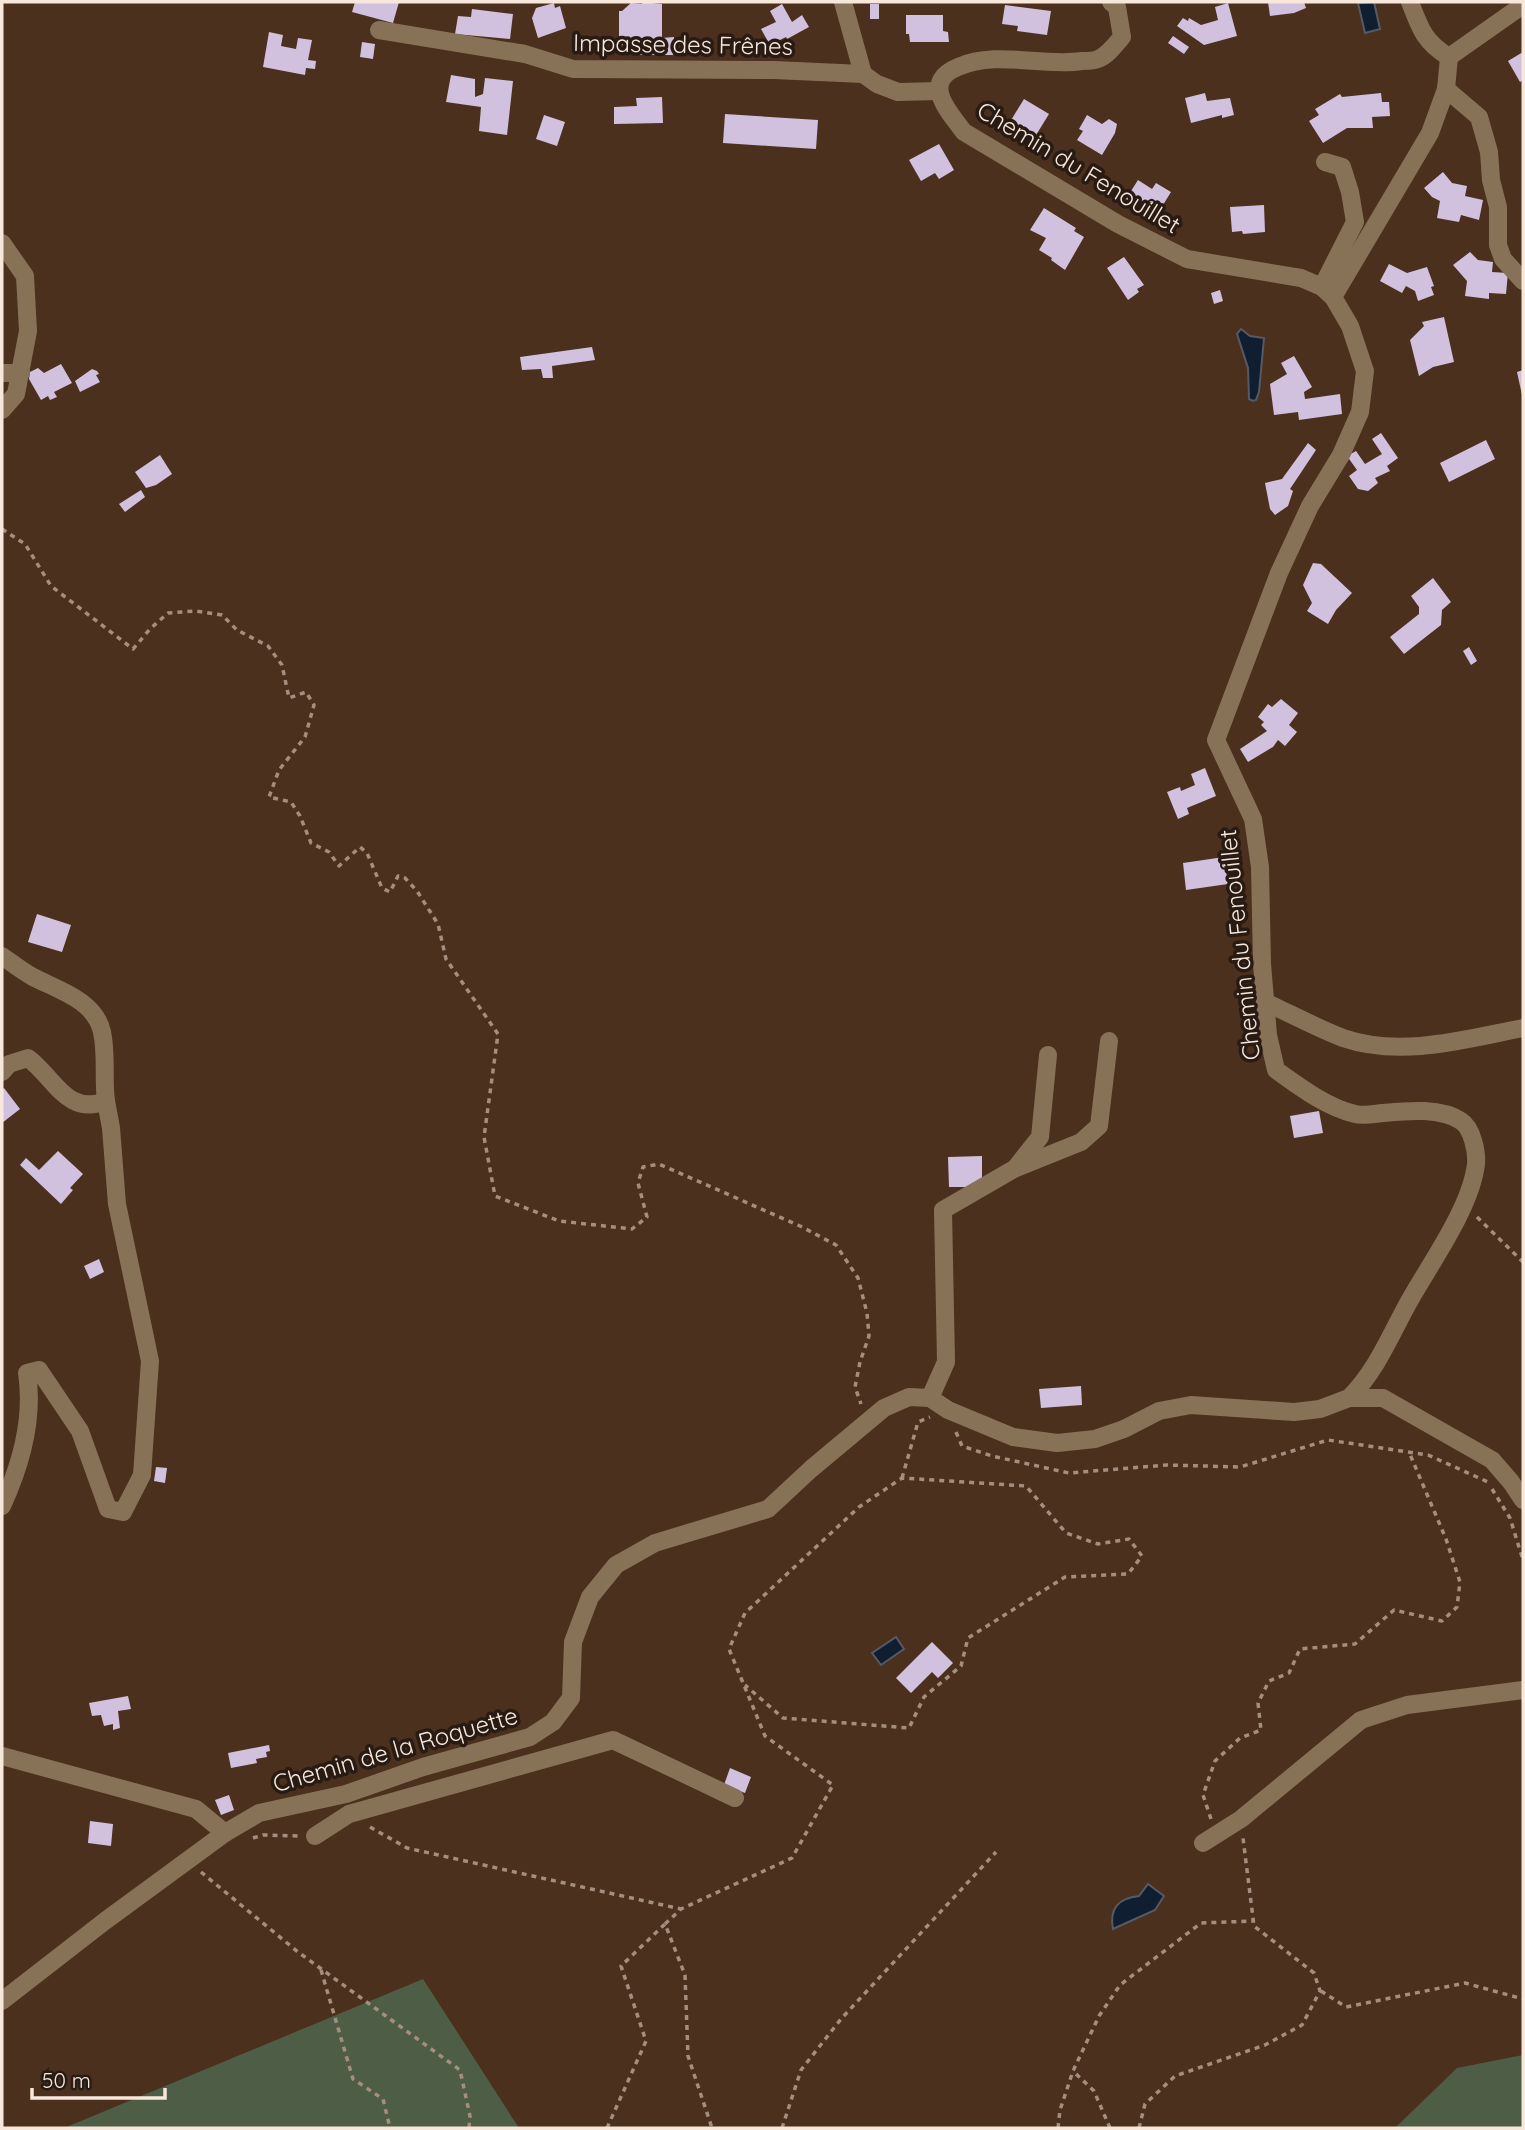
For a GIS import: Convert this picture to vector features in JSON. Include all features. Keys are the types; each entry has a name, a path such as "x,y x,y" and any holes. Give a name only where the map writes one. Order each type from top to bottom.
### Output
{"street":[{"path":"843,2 863,74 877,84 898,92 939,91"},
{"name":"Chemin du Fenouillet","path":"1111,2 1117,7 1122,37 1099,59 1068,63 1012,59 970,62 946,72 941,80 939,91 947,110 964,132 1141,236 1186,259 1301,278 1328,292 1350,326 1365,371 1360,412 1341,455 1310,506 1279,573 1216,740 1253,819 1260,867 1268,1035 1276,1070 1308,1093 1357,1115 1400,1111 1439,1113 1459,1119 1467,1126 1474,1144 1476,1164 1464,1204 1366,1381 1349,1398"},
{"path":"1410,2 1421,33 1433,47 1449,57"},
{"path":"1328,292 1430,133 1446,89 1449,57 1523,5"},
{"name":"Impasse des Frênes","path":"379,30 525,54 573,69 774,70 863,74"},
{"path":"1446,89 1479,117 1489,152 1491,180 1498,207 1498,246 1503,259 1523,281"},
{"path":"1325,162 1342,167 1350,192 1354,222 1328,292"},
{"path":"2,243 25,276 29,331 16,394 2,410"},
{"path":"2,373 21,373"},
{"path":"2,956 30,976 72,996 93,1013 101,1028 117,1204 150,1361 142,1475 123,1512 108,1510 80,1431 40,1370 27,1373 30,1393 26,1440 12,1485 2,1506"},
{"path":"1265,1002 1344,1038 1382,1046 1438,1045 1523,1028"},
{"path":"1109,1041 1099,1126 1080,1142 1014,1169 943,1210 946,1362 930,1398 948,1410 1013,1437 1057,1443 1095,1439 1124,1429 1159,1411 1191,1405 1294,1412 1320,1409 1349,1398 1383,1398 1492,1461 1523,1500"},
{"path":"1014,1169 1040,1137 1048,1055"},
{"path":"2,1072 9,1064 28,1058 74,1103 93,1106 106,1101"},
{"name":"Chemin de la Roquette","path":"2,2001 225,1833 259,1814 346,1794 423,1767 530,1737 553,1722 571,1698 573,1642 590,1597 616,1565 655,1544 768,1509 884,1408 909,1397 930,1398"},
{"path":"1209,1839 1241,1819 1361,1720 1407,1705 1523,1690"},
{"path":"315,1836 349,1814 614,1740 735,1798"},
{"path":"2,1756 196,1809 225,1833"}],"path":[{"path":"2,529 25,544 51,586 133,649 150,628 168,613 196,611 222,615 237,630 268,646 282,665 289,698 306,692 314,705 305,737 279,770 269,797 291,802 311,843 329,852 339,866 360,847 367,853 382,888 390,892 398,876 405,878 417,891 438,924 446,959 498,1034 484,1137 495,1196 559,1221 632,1229 647,1217 638,1183 643,1167 659,1164 800,1226 836,1245 858,1278 867,1313 869,1336 855,1387 867,1422"},
{"path":"1464,1204 1523,1262"},
{"path":"902,1478 918,1422 948,1410 962,1446 992,1456 1069,1473 1167,1465 1240,1467 1328,1440 1428,1455 1487,1482 1510,1518 1523,1560"},
{"path":"1209,1839 1203,1795 1215,1762 1240,1738 1261,1730 1258,1703 1269,1681 1289,1674 1300,1649 1355,1644 1394,1610 1442,1621 1457,1607 1460,1582 1446,1539 1409,1452"},
{"path":"607,2128 646,2041 621,1966 681,1909 792,1858 833,1785 765,1736 729,1649 745,1613 859,1507 902,1478 1026,1486 1066,1533 1098,1544 1129,1539 1142,1556 1128,1574 1065,1577 968,1639 961,1665 924,1698 909,1728 783,1718 745,1685"},
{"path":"1241,1819 1254,1926 1314,1973 1320,1991 1346,2007 1465,1983 1523,1999"},
{"path":"367,1826 407,1848 681,1909"},
{"path":"250,1839 262,1835 315,1836"},
{"path":"782,2128 801,2070 841,2019 996,1852"},
{"path":"188,1861 321,1968 460,2070 470,2116 469,2128"},
{"path":"1058,2128 1060,2110 1073,2071 1099,2016 1120,1984 1201,1923 1253,1921"},
{"path":"665,1924 685,1975 688,2056 712,2128"},
{"path":"321,1968 353,2078 383,2099 390,2128"},
{"path":"1139,2128 1145,2104 1175,2076 1265,2045 1302,2025 1320,1991"},
{"path":"1073,2071 1094,2091 1111,2128"}],"green space":[{"path":"423,1979 519,2128 64,2128"},
{"path":"1523,2055 1523,2128 1395,2128 1457,2068"}],"water":[{"path":"1374,2 1380,29 1365,33 1358,3"},
{"path":"1241,329 1250,336 1264,338 1259,392 1253,401 1249,399 1248,368 1237,334"},
{"path":"896,1637 904,1649 881,1665 872,1653"},
{"path":"1148,1884 1164,1896 1155,1910 1113,1929 1113,1915 1117,1905 1126,1899 1139,1896"}],"building":[{"path":"355,2 399,2 393,23 352,12"},
{"path":"1268,2 1304,2 1306,8 1294,13 1270,16"},
{"path":"554,3 555,8 560,6 566,28 538,38 532,18 536,8"},
{"path":"631,3 662,4 662,38 674,37 673,55 640,55 640,46 619,45 619,11"},
{"path":"1228,3 1237,36 1204,45 1177,26 1183,18 1188,21 1189,18 1201,25 1218,20 1215,7"},
{"path":"782,4 792,22 802,15 809,27 770,45 761,29 776,22 770,11"},
{"path":"870,4 879,4 879,19 870,19"},
{"path":"1005,5 1051,11 1047,35 1017,31 1018,26 1002,24"},
{"path":"472,9 513,14 510,39 455,34 458,16 471,17"},
{"path":"906,15 943,15 943,31 948,32 949,42 910,42 909,34 906,34"},
{"path":"269,32 283,35 281,46 296,49 298,38 312,40 308,60 316,61 315,69 306,68 305,75 263,67"},
{"path":"1173,36 1189,47 1184,54 1168,43"},
{"path":"362,42 375,44 373,59 360,57"},
{"path":"1523,52 1523,80 1520,82 1508,61"},
{"path":"451,75 475,79 475,97 483,94 485,78 513,81 507,135 479,131 481,107 446,102"},
{"path":"1205,93 1207,101 1230,98 1234,115 1222,118 1222,115 1191,123 1185,98"},
{"path":"1381,93 1382,102 1389,102 1390,116 1372,117 1373,128 1347,128 1323,143 1309,121 1319,115 1315,109 1340,94 1342,97"},
{"path":"662,97 663,123 614,124 614,107 637,106 636,98"},
{"path":"1024,99 1049,114 1033,140 1008,125"},
{"path":"725,114 818,120 816,149 723,143"},
{"path":"544,115 565,122 557,146 536,139"},
{"path":"1087,115 1102,124 1109,119 1117,124 1115,133 1102,155 1077,140 1083,131 1079,129"},
{"path":"939,144 954,170 939,179 935,173 921,181 909,160"},
{"path":"1443,172 1452,183 1467,186 1465,196 1483,200 1479,220 1461,215 1459,222 1437,218 1440,201 1424,188"},
{"path":"1138,180 1152,189 1156,183 1171,192 1160,216 1126,199"},
{"path":"1264,205 1265,232 1232,232 1230,207"},
{"path":"1044,208 1076,228 1074,231 1084,237 1065,270 1039,250 1046,238 1030,230"},
{"path":"1470,252 1478,260 1493,262 1492,272 1508,273 1506,294 1489,293 1489,299 1465,296 1467,281 1453,265"},
{"path":"1124,257 1144,285 1128,300 1107,268"},
{"path":"1389,264 1407,273 1427,267 1434,286 1431,287 1434,295 1418,301 1415,291 1406,286 1402,293 1380,281"},
{"path":"1220,290 1223,301 1214,304 1211,293"},
{"path":"1444,317 1454,362 1433,367 1419,376 1410,340 1424,326 1422,322"},
{"path":"592,347 595,360 552,366 553,378 543,378 541,369 522,370 520,357"},
{"path":"1294,356 1312,387 1304,392 1305,399 1340,394 1342,414 1299,420 1298,412 1274,415 1270,384 1287,374 1281,363"},
{"path":"61,364 72,383 54,392 57,397 50,400 48,396 41,400 29,379 30,372 38,368 44,373"},
{"path":"92,369 99,374 96,375 100,382 80,392 75,381"},
{"path":"1523,370 1523,395 1522,395 1517,372"},
{"path":"1381,433 1398,458 1387,466 1390,471 1375,478 1378,483 1368,491 1358,489 1349,476 1357,470 1347,456 1356,451 1365,464 1382,454 1372,439"},
{"path":"1486,440 1495,459 1449,482 1440,463"},
{"path":"1308,443 1316,450 1290,489 1293,491 1288,506 1275,515 1270,509 1265,483 1282,479"},
{"path":"160,455 172,474 146,488 135,472"},
{"path":"141,490 145,497 125,512 119,504"},
{"path":"1313,563 1321,564 1352,593 1336,610 1328,624 1307,611 1312,603 1303,585"},
{"path":"1433,578 1451,602 1442,610 1441,625 1404,654 1390,637 1419,614 1419,607 1411,596"},
{"path":"1469,647 1477,661 1471,665 1463,651"},
{"path":"1281,699 1298,713 1289,725 1297,732 1285,746 1278,740 1273,747 1248,762 1240,749 1267,731 1261,725 1264,722 1258,717 1268,704 1272,707"},
{"path":"1205,768 1216,796 1187,808 1189,814 1178,819 1167,792 1180,787 1181,791 1195,785 1191,774"},
{"path":"1224,857 1228,884 1186,890 1183,863"},
{"path":"37,914 71,925 62,952 28,942"},
{"path":"4,1088 20,1109 2,1123 2,1090"},
{"path":"1319,1111 1323,1133 1294,1138 1290,1116"},
{"path":"58,1151 83,1174 70,1188 73,1190 61,1204 20,1165 26,1158 39,1170"},
{"path":"982,1156 982,1181 971,1187 949,1187 948,1157"},
{"path":"99,1259 104,1272 90,1279 84,1266"},
{"path":"1081,1386 1082,1405 1041,1408 1039,1389"},
{"path":"156,1467 167,1468 165,1483 154,1481"},
{"path":"932,1642 953,1663 938,1678 932,1672 911,1693 896,1678"},
{"path":"128,1696 131,1709 118,1711 120,1728 113,1730 113,1724 104,1726 101,1715 92,1716 89,1703"},
{"path":"269,1745 267,1757 256,1759 257,1763 231,1768 228,1753"},
{"path":"730,1768 751,1777 745,1793 724,1785"},
{"path":"229,1795 234,1810 221,1815 215,1800"},
{"path":"90,1821 113,1824 111,1846 88,1843"}]}
